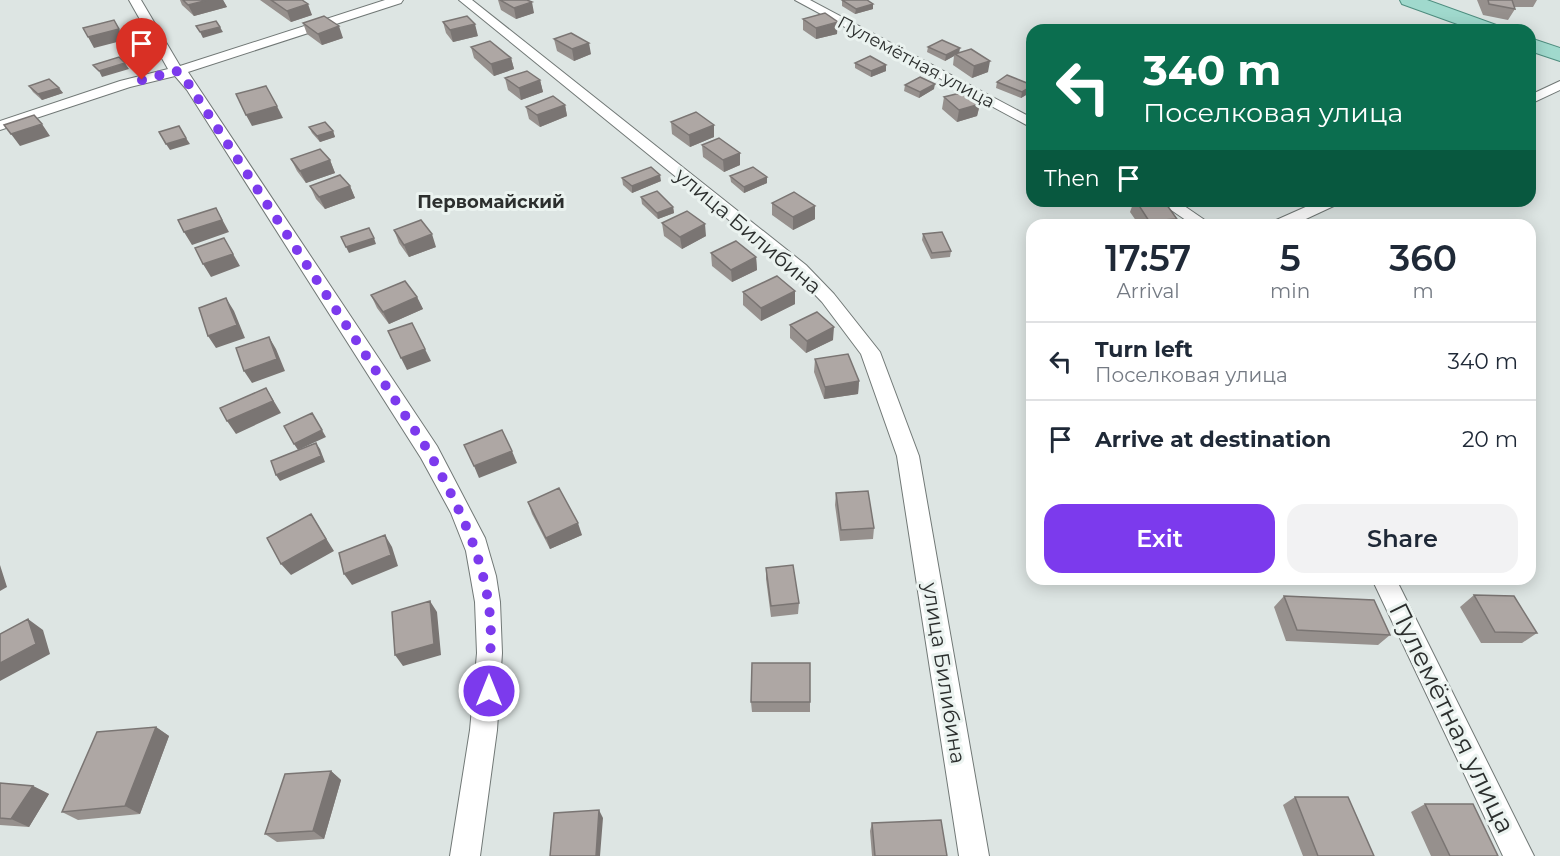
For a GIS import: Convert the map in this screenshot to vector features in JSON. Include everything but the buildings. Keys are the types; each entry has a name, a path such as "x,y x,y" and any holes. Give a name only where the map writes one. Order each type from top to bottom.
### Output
{"main road":[{"path":"1409,0 1475,24"},
{"path":"1536,46 1560,55"}],"street":[{"path":"135,0 176,71 182,74 193,89 429,452 454,498 477,550 490,609 489,691 471,828 465,856"},
{"path":"0,126 125,84 176,71 397,0"},
{"name":"улица Билибина","path":"465,0 800,269 828,298 870,352 908,456 974,856"},
{"name":"Пулемётная улица","path":"801,0 1026,121"},
{"path":"1536,97 1560,86"},
{"path":"1176,207 1194,219"},
{"path":"1293,219 1319,207"},
{"name":"Пулемётная улица","path":"1387,585 1519,856"}],"district":[{"name":"Первомайский","path":"491,202"}],"route":[{"path":"142,80 176,71 182,74 429,452 454,498 477,550 490,609 489,691"}]}
